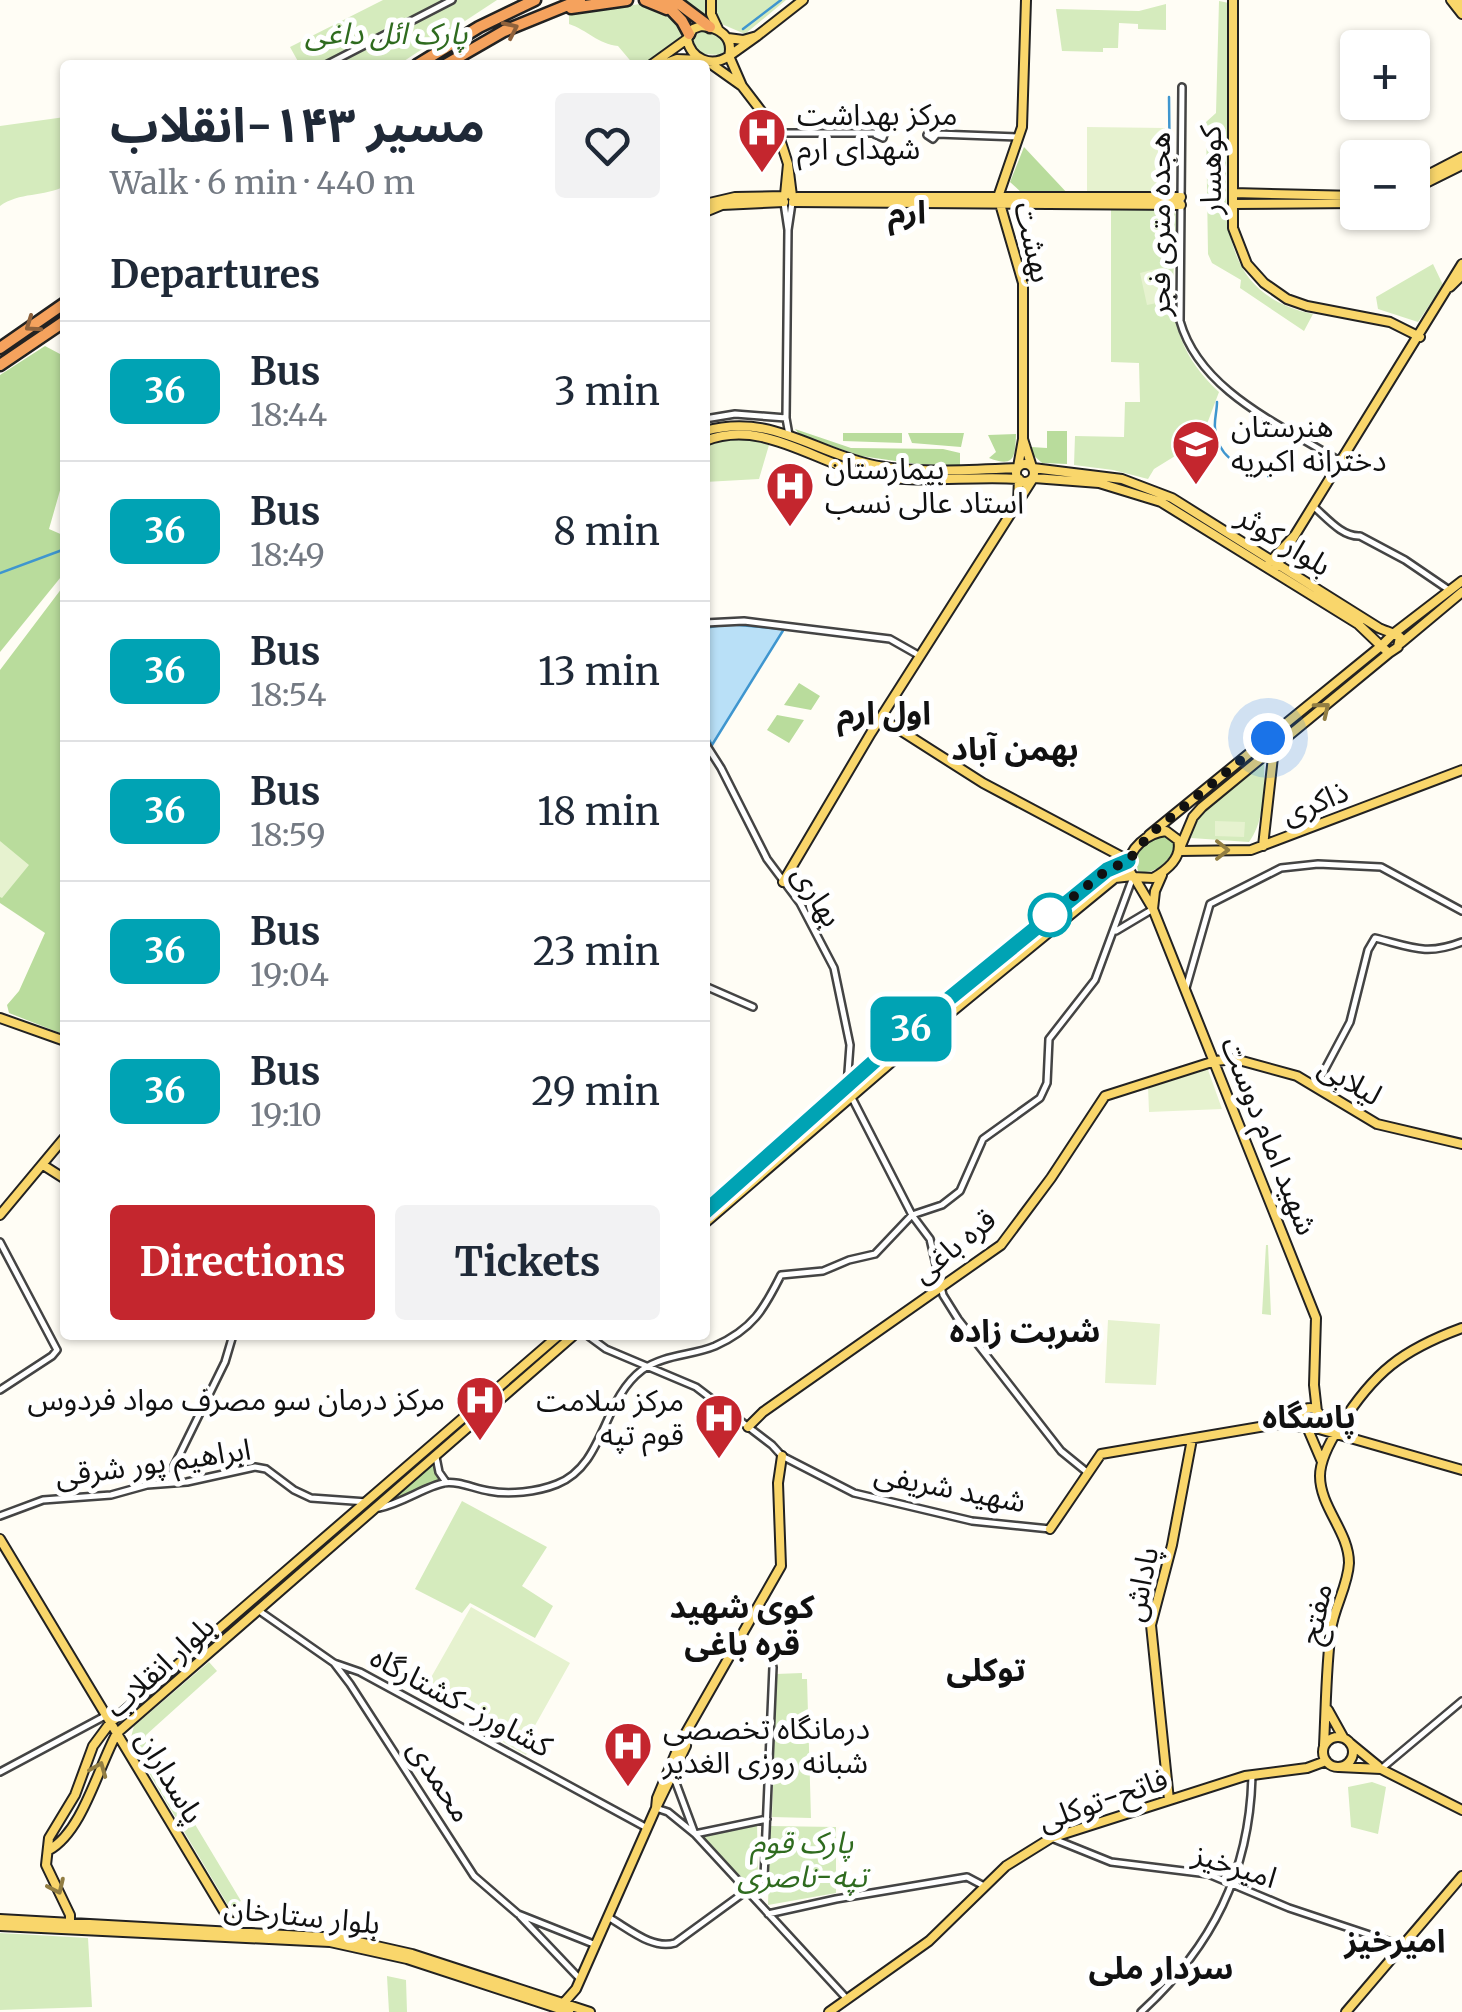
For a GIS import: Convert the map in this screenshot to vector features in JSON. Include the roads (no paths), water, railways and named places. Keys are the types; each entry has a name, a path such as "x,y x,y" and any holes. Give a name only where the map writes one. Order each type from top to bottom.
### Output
{"highway":[{"path":"479,27 511,0"},
{"path":"425,60 479,27 536,0"},
{"path":"453,60 504,31 580,0"},
{"path":"550,12 627,0"},
{"path":"645,0 673,6"},
{"path":"662,0 715,29"},
{"path":"673,6 688,36"},
{"path":"0,348 60,306"},
{"path":"0,365 60,324"}],"main road":[{"path":"711,0 715,29"},
{"path":"710,61 737,53 803,0"},
{"name":"بهشت","path":"1023,439 1023,283 998,201 1025,108 1026,0"},
{"name":"کوهسار","path":"1233,0 1237,244 1254,273 1275,293 1307,306 1390,322 1420,337"},
{"path":"1450,0 1462,14"},
{"path":"658,60 694,29 715,29 728,38 743,40 757,36"},
{"path":"688,36 692,52 704,60"},
{"path":"728,38 729,56 742,86 778,133 788,164 788,199"},
{"path":"710,64 742,86"},
{"path":"1430,177 1462,157"},
{"path":"1430,180 1462,165"},
{"path":"710,207 788,199 1181,201"},
{"path":"1236,199 1340,199"},
{"path":"1450,287 1462,264"},
{"path":"1272,566 1450,287 1462,275"},
{"path":"710,430 746,424 877,476 1000,473 1018,468 1033,473"},
{"path":"710,439 748,434 787,440"},
{"path":"1018,502 1023,439"},
{"path":"782,882 1018,502 1033,473 1023,439"},
{"path":"1000,473 1019,479 1033,473"},
{"name":"بلوار کوثر","path":"1033,473 1071,475 1161,502 1342,609 1400,637 1401,643"},
{"path":"710,1208 896,1042 1096,878 1128,860 1149,835 1462,580"},
{"path":"1153,909 1155,891 1197,812 1462,592"},
{"name":"بلوار کوثر","path":"1342,609 1389,653"},
{"path":"1365,660 1372,664 1372,669"},
{"path":"881,718 983,783 1128,860 1133,876"},
{"path":"1263,846 1274,748 1268,738"},
{"name":"ذاکری","path":"1180,849 1251,850 1462,770"},
{"path":"1149,835 1171,833 1180,849"},
{"path":"710,1218 1115,878 1154,878 1164,872"},
{"name":"شهید امام دوست","path":"1133,876 1153,909 1186,988 1316,1318 1314,1385"},
{"path":"0,1018 60,1038"},
{"name":"لیلابی","path":"1215,1061 1266,1066 1316,1086 1377,1124 1462,1144"},
{"name":"قره باغی","path":"748,1426 1001,1245 1105,1096 1215,1061"},
{"path":"0,1215 60,1144"},
{"path":"43,1165 60,1176"},
{"path":"1322,1462 1363,1390 1384,1368 1421,1342 1462,1328"},
{"name":"بلوار انقلاب","path":"554,1340 498,1386 370,1506 258,1610 117,1733 84,1805 61,1844 49,1850 49,1838 75,1795 108,1720 252,1600 370,1506 436,1456 568,1340"},
{"path":"1303,1411 1314,1385"},
{"path":"1308,1427 1319,1422 1314,1385"},
{"path":"498,1386 506,1386 505,1395"},
{"path":"1277,1424 1303,1411 1318,1414 1334,1436"},
{"name":"مفتح","path":"1303,1411 1300,1421 1308,1427 1322,1462 1322,1490 1349,1552 1348,1571 1331,1627 1324,1745"},
{"path":"1050,1529 1101,1454 1277,1424 1308,1427 1462,1470"},
{"name":"پاداش","path":"1169,1800 1151,1625 1172,1545 1192,1439"},
{"path":"656,1808 680,1743 781,1566 778,1483 782,1456"},
{"name":"پاسداران","path":"0,1539 237,1934"},
{"path":"252,1600 258,1610"},
{"path":"1326,1706 1347,1741 1351,1758 1339,1766"},
{"path":"564,2008 673,1775 687,1735"},
{"path":"1381,1769 1339,1766 1326,1761 1324,1745 1330,1738 1347,1741 1381,1769 1462,1810"},
{"name":"فاتح-توکلی","path":"828,2012 930,1940 1021,1854 1051,1838 1252,1775 1307,1768 1326,1761"},
{"path":"49,1850 46,1865 70,1915 70,1923"},
{"path":"1346,2012 1462,1876"},
{"name":"بلوار ستارخان","path":"0,1923 237,1934"},
{"name":"بلوار ستارخان","path":"0,1923 70,1923 330,1942 375,1950 583,2011"},
{"path":"576,1989 583,2011"}],"street":[{"path":"336,60 452,0"},
{"name":"هجده متری فجر","path":"1182,87 1180,321 1190,348 1204,371 1225,390 1340,462"},
{"path":"778,133 876,133"},
{"path":"937,134 1019,137"},
{"path":"787,440 788,199"},
{"path":"710,418 735,414 786,418"},
{"path":"1313,506 1340,529 1406,560 1450,590"},
{"path":"710,623 744,621 890,639 920,656"},
{"name":"بهاری","path":"710,751 766,859 800,904 834,968 850,1045 847,1086"},
{"path":"1186,988 1210,904 1281,868 1303,864 1381,868 1462,911"},
{"path":"370,1506 400,1503 446,1482 508,1494 553,1486 572,1477 591,1454 611,1409 640,1372 670,1356 714,1346 756,1319 766,1308 780,1274 824,1270 876,1254 912,1215 953,1199 983,1139 1040,1098 1047,1083 1049,1038 1095,980 1133,876"},
{"path":"1113,933 1153,909"},
{"path":"1316,1086 1350,1022 1368,950 1375,938 1424,951 1462,942"},
{"path":"710,988 753,1007"},
{"path":"847,1086 912,1215 930,1239 942,1287 958,1319 1043,1430 1074,1464 1088,1473"},
{"path":"0,1242 57,1350 0,1390"},
{"path":"171,1483 174,1466 231,1340"},
{"name":"شهید شریفى","path":"594,1340 696,1388 782,1456 854,1493 972,1521 1050,1529"},
{"path":"436,1456 446,1482"},
{"name":"ابراهیم پور شرقی","path":"0,1516 43,1500 110,1495 147,1485 217,1477 254,1468 266,1469 312,1498 370,1506"},
{"name":"کشاورز-کشتارگاه","path":"258,1610 334,1663 360,1672 647,1828"},
{"name":"محمدی","path":"334,1663 474,1876 518,1914 580,1979"},
{"path":"608,1917 665,1946 676,1943 764,1878 773,1667"},
{"path":"1381,1769 1462,1701"},
{"path":"0,1772 108,1720"},
{"path":"673,1775 695,1834"},
{"path":"1140,2012 1185,1968 1205,1940 1232,1886 1248,1830 1252,1775"},
{"path":"656,1808 668,1812 695,1834 847,1999"},
{"path":"695,1834 766,1819"},
{"name":"امیرخیز","path":"1051,1838 1112,1862 1192,1870 1403,1946"},
{"path":"768,1914 968,1877 984,1886"},
{"name":"محمدی","path":"518,1914 596,1945"}],"water":[{"path":"728,624 784,629 712,745 710,742 710,627"}],"waterway":[{"path":"743,29 781,0"},
{"path":"1169,97 1170,187"},
{"path":"1217,402 1215,428 1224,452 1236,463 1261,467 1267,471 1267,477"},
{"path":"0,573 60,551"}],"place":[{"name":"مرکز بهداشت شهدای ارم","path":"762,174"},
{"name":"هنرستان دخترانه اکبریه","path":"1196,486"},
{"name":"بیمارستان استاد عالی نسب","path":"790,528"},
{"name":"مرکز درمان سو مصرف مواد فردوس","path":"480,1442"},
{"name":"مرکز سلامت قوم تپه","path":"719,1460"},
{"name":"درمانگاه تخصصی شبانه روزی الغدیر","path":"628,1788"}],"district":[{"name":"ارم","path":"907,212"},
{"name":"اول ارم","path":"884,713"},
{"name":"بهمن آباد","path":"1015,749"},
{"name":"شربت زاده","path":"1025,1331"},
{"name":"پاسگاه","path":"1309,1417"},
{"name":"کوی شهید قره باغی","path":"742,1626"},
{"name":"توکلی","path":"986,1670"},
{"name":"امیرخیز","path":"1395,1941"},
{"name":"سردار ملی","path":"1161,1968"}],"park label":[{"name":"پارک ائل داغی","path":"386,34"},
{"name":"پارک قوم تپه-ناصری","path":"802,1860"}]}
